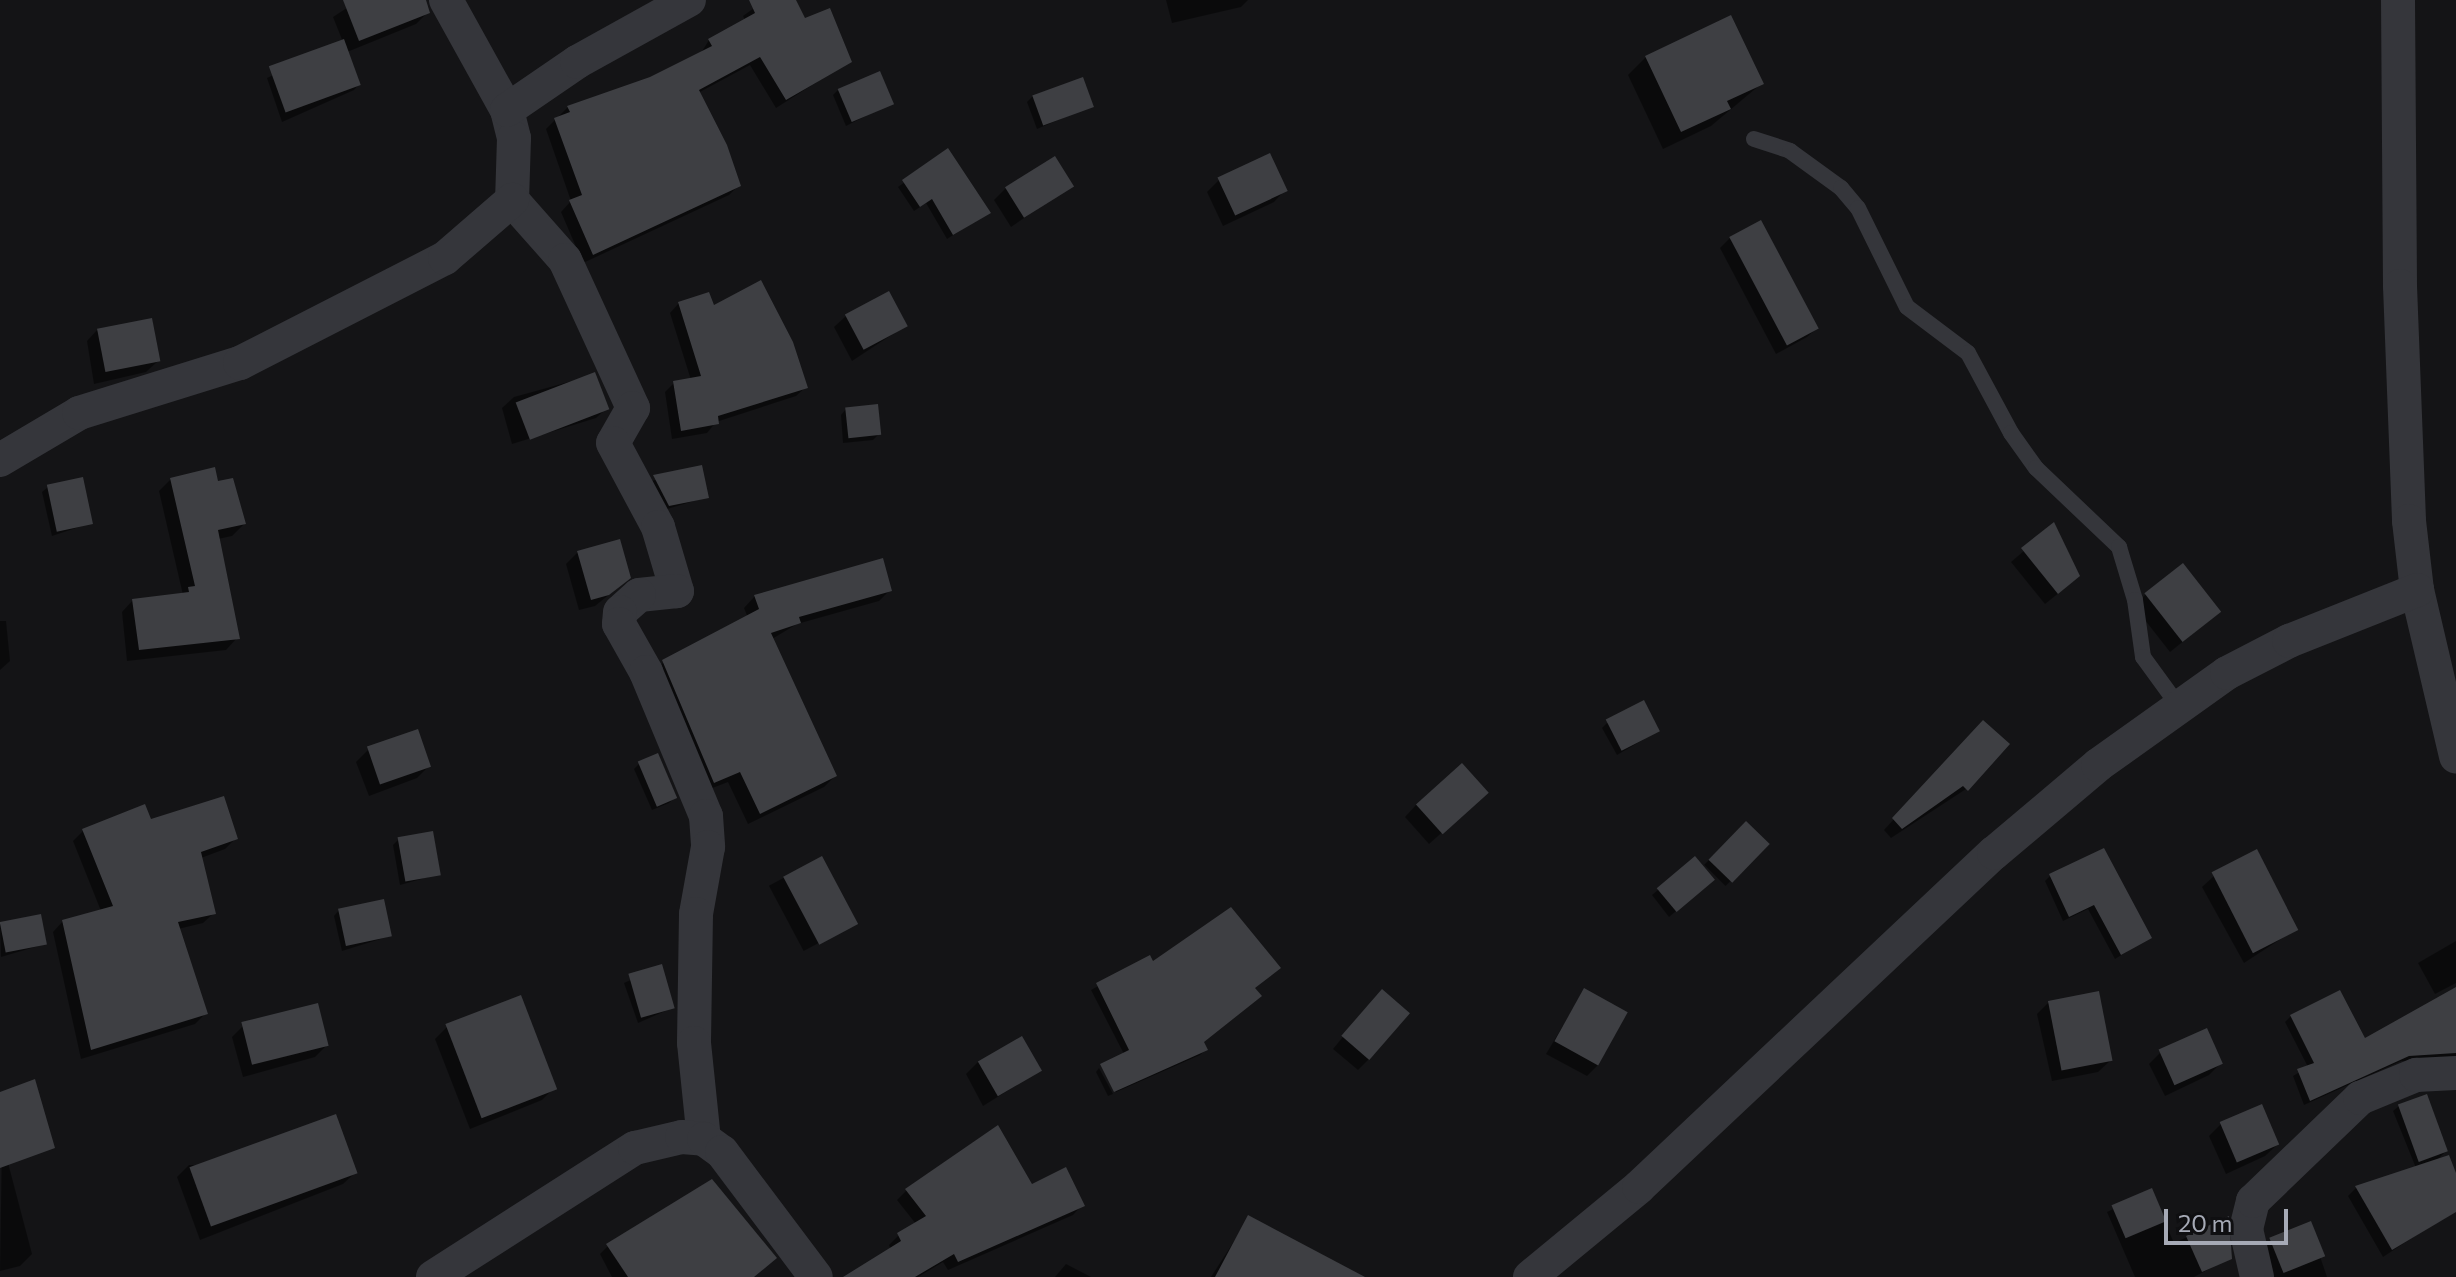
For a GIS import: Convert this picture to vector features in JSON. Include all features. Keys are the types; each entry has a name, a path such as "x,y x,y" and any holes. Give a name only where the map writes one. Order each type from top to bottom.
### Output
{"street":[{"path":"446,0 507,110 514,138 512,200 565,260 633,408 613,443 658,527 677,591 639,595 620,612 619,624 646,672 706,816 708,847 696,914 694,1043 704,1139"},
{"path":"507,110 577,62 689,0"},
{"path":"2398,0 2400,286 2409,521 2417,590 2456,756"},
{"path":"0,460 79,413 254,356 445,258 512,200"},
{"path":"1530,1277 1684,1146 1994,853 2178,705 2289,641 2417,590"},
{"path":"2257,1277 2246,1229 2253,1201 2360,1098 2416,1075 2456,1073"},
{"path":"433,1277 635,1148 657,1139 704,1139 722,1152 816,1277"}],"lane":[{"path":"1754,139 1790,151 1841,188 1858,208 1907,307 1968,353 2011,433 2036,468 2119,547 2135,600 2143,657 2178,705"}],"building":[{"path":"343,0 426,0 430,13 359,41"},
{"path":"749,0 796,0 805,18 830,8 852,62 786,100 760,57 699,90 727,145 741,186 593,255 569,200 582,195 554,118 570,112 567,106 650,77 712,46 708,39 755,13"},
{"path":"1731,15 1764,84 1727,101 1731,109 1681,132 1645,56"},
{"path":"344,39 361,85 286,112 269,66"},
{"path":"880,71 894,104 852,122 838,89"},
{"path":"1083,77 1094,107 1043,126 1032,95"},
{"path":"948,148 991,213 953,235 932,199 920,207 902,180"},
{"path":"1270,153 1288,191 1235,216 1217,178"},
{"path":"1055,156 1074,187 1024,218 1005,187"},
{"path":"1761,220 1819,329 1787,346 1729,237"},
{"path":"761,280 793,342 808,388 718,416 719,424 681,431 673,381 701,376 678,302 709,292 714,305"},
{"path":"889,291 908,326 864,350 845,314"},
{"path":"152,318 160,361 105,372 97,329"},
{"path":"595,372 609,409 530,440 516,402"},
{"path":"878,404 881,435 848,438 845,407"},
{"path":"702,465 709,498 669,506 653,475"},
{"path":"215,467 218,481 233,478 246,524 218,530 240,639 139,650 132,599 189,592 188,587 195,586 170,478"},
{"path":"83,477 93,524 57,532 47,485"},
{"path":"2054,522 2080,576 2058,594 2021,548"},
{"path":"620,539 631,578 609,595 591,600 577,551"},
{"path":"883,558 892,591 799,617 801,623 771,633 837,776 760,814 740,772 714,783 662,660 759,609 754,595"},
{"path":"2183,563 2221,612 2183,642 2144,593"},
{"path":"1644,700 1660,731 1622,751 1606,720"},
{"path":"1983,720 2010,744 1968,791 1963,786 1902,829 1892,818"},
{"path":"418,729 431,767 380,784 367,747"},
{"path":"658,753 677,798 657,807 638,762"},
{"path":"1462,763 1489,793 1443,834 1416,804"},
{"path":"224,796 238,839 201,852 216,914 178,922 208,1014 91,1050 62,920 113,906 82,829 145,804 151,819"},
{"path":"1746,821 1770,844 1732,883 1708,860"},
{"path":"433,831 441,875 405,882 398,837"},
{"path":"2104,848 2152,938 2121,955 2094,905 2069,917 2049,874"},
{"path":"2257,849 2298,930 2253,953 2212,872"},
{"path":"822,856 858,924 819,945 783,877"},
{"path":"1695,856 1715,880 1677,912 1657,888"},
{"path":"384,899 392,936 346,946 338,909"},
{"path":"1231,907 1281,968 1255,988 1262,996 1204,1042 1208,1050 1114,1092 1100,1064 1129,1050 1096,983 1150,955 1153,961"},
{"path":"41,914 47,944 6,952 0,922"},
{"path":"662,964 675,1008 641,1018 628,974"},
{"path":"2456,987 2456,1053 2409,1056 2310,1101 2297,1069 2314,1063 2290,1015 2340,990 2365,1038"},
{"path":"1584,988 1628,1012 1598,1066 1554,1041"},
{"path":"1382,989 1410,1013 1369,1060 1341,1036"},
{"path":"2099,991 2113,1061 2062,1071 2048,1001"},
{"path":"521,995 557,1089 482,1118 445,1024"},
{"path":"318,1003 329,1046 252,1065 241,1022"},
{"path":"2207,1028 2223,1064 2174,1085 2159,1050"},
{"path":"1022,1036 1042,1071 998,1096 978,1062"},
{"path":"35,1079 55,1148 0,1168 0,1092"},
{"path":"2427,1094 2448,1151 2419,1162 2398,1105"},
{"path":"2262,1104 2279,1145 2237,1162 2220,1122"},
{"path":"336,1114 358,1173 211,1227 189,1167"},
{"path":"998,1125 1032,1184 1066,1167 1085,1206 958,1262 954,1254 915,1277 843,1277 901,1241 897,1233 926,1216 905,1189"},
{"path":"2449,1155 2456,1173 2456,1212 2392,1250 2355,1186"},
{"path":"712,1179 777,1258 754,1277 628,1277 606,1244"},
{"path":"2152,1188 2166,1221 2126,1238 2111,1205"},
{"path":"1248,1215 1365,1277 1215,1277"},
{"path":"2229,1216 2232,1259 2202,1272 2186,1236"},
{"path":"2311,1221 2325,1256 2284,1273 2269,1238"}]}
